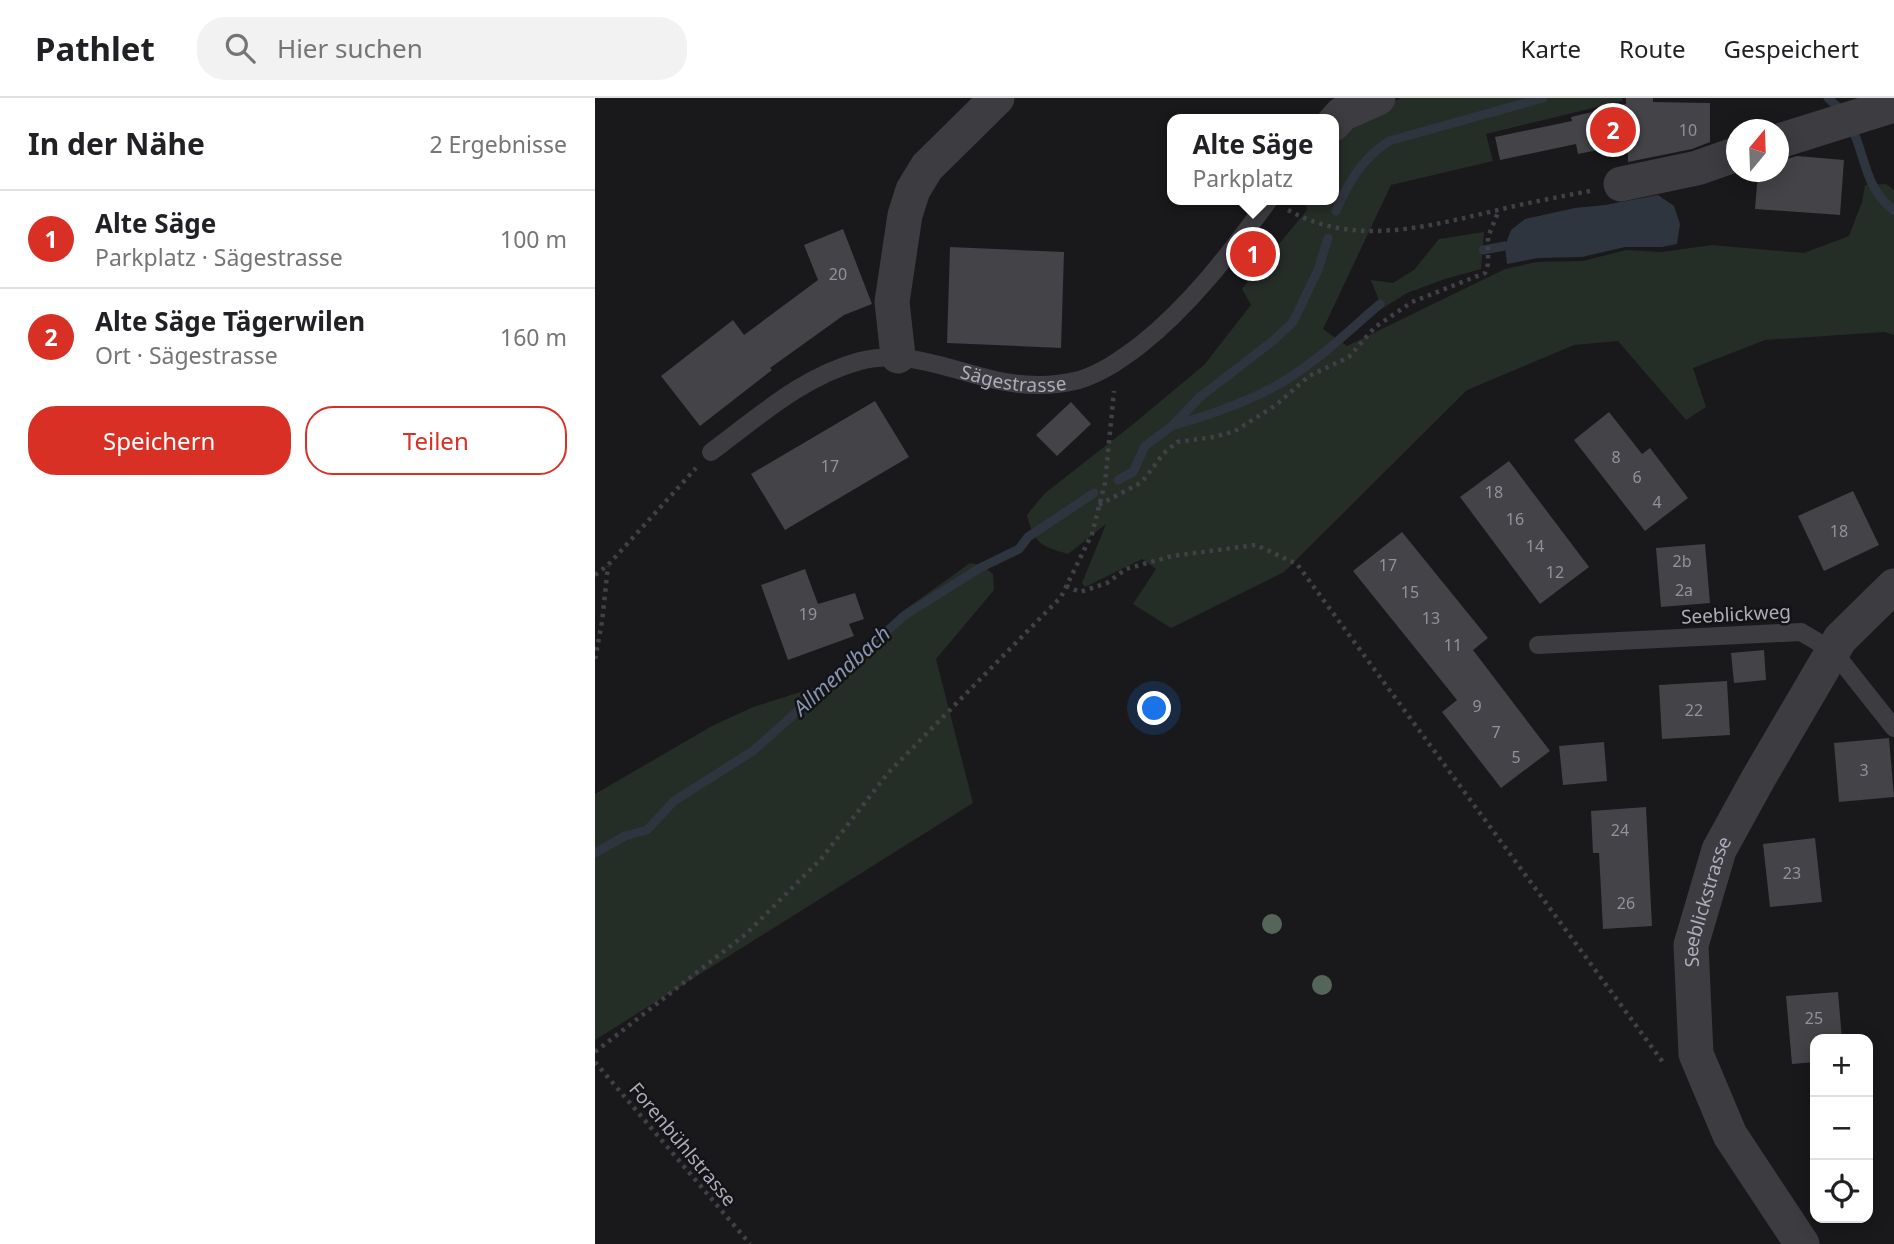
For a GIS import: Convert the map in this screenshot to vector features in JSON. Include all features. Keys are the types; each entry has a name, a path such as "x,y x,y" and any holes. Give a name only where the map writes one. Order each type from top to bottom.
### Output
{"street":[{"path":"898,356 892,302 905,215 913,190 927,167 944,148 997,98"},
{"path":"1339,117 1378,98"},
{"path":"1789,138 1894,105"},
{"path":"1621,184 1697,168 1726,158"},
{"name":"Seeblickstrasse","path":"1802,1244 1730,1135 1696,1054 1691,945 1719,850 1840,639 1894,586"}],"lane":[{"name":"Sägestrasse","path":"711,452 787,395 820,376 860,361 898,356 1006,382 1026,384 1045,385 1079,380 1117,363 1183,307 1272,205"},
{"name":"Seeblickweg","path":"1538,645 1801,632 1833,651 1894,728"}],"path":[{"path":"1280,205 1301,217 1323,224 1366,232 1417,228 1621,184"},
{"path":"1098,506 1142,482 1163,454 1177,442 1214,437 1235,430 1276,405 1309,376 1349,357 1375,327 1412,302 1485,273 1488,264 1488,237 1499,210"},
{"path":"595,1052 746,934 821,859 888,773 1061,597 1091,534 1105,483 1117,363"},
{"path":"595,575 608,565 711,452"},
{"path":"1066,586 1080,593 1108,583 1126,569 1172,556 1256,545 1297,564 1672,1075"},
{"path":"595,659 608,565"},
{"name":"Forenbühlstrasse","path":"595,1062 750,1244"}],"shaded area":[{"path":"1401,98 1622,98 1622,101 1486,134 1493,161 1391,185 1323,329 1347,346 1505,269 1537,262 1583,261 1626,250 1662,252 1712,245 1804,253 1849,236 1862,202 1865,185 1886,184 1894,190 1894,335 1884,332 1765,340 1693,368 1706,407 1686,420 1618,341 1574,345 1467,390 1284,572 1171,628 1133,604 1156,569 1142,559 1085,587 1082,583 1106,524 1068,554 1051,549 1040,542 1027,515 1044,494 1204,365 1251,305 1242,289 1307,210 1306,205 1339,205 1339,137 1351,125"},
{"path":"1658,195 1674,206 1680,224 1677,244 1662,247 1625,247 1582,257 1538,258 1507,264 1505,246 1511,230 1525,219"},
{"path":"1484,232 1481,269 1407,293 1375,313 1380,303 1371,280 1393,283 1414,270 1439,239"},
{"path":"970,563 981,565 993,574 994,590 936,659 973,803 595,1040 595,794 712,726 753,707 838,680 899,614"}],"building":[{"path":"1626,98 1653,98 1653,102 1710,103 1710,142 1692,149 1628,162 1628,144 1578,154 1576,144 1500,160 1495,137 1572,121 1571,117 1626,104"},
{"path":"1797,156 1844,160 1840,215 1755,209 1757,182 1789,182 1789,158"},
{"path":"843,229 872,304 844,315 770,368 772,370 700,426 661,376 733,320 744,335 818,280 804,245"},
{"path":"950,247 1064,252 1061,348 947,343"},
{"path":"875,401 909,457 785,530 751,474"},
{"path":"1071,402 1091,424 1057,456 1036,435"},
{"path":"1609,412 1642,454 1650,448 1688,498 1645,531 1574,440"},
{"path":"1509,461 1589,567 1540,604 1460,497"},
{"path":"1853,491 1879,545 1824,571 1798,516"},
{"path":"1402,532 1488,638 1473,650 1550,751 1501,788 1442,712 1457,700 1353,571"},
{"path":"1705,544 1710,603 1661,607 1656,548"},
{"path":"805,569 818,604 855,593 864,619 849,624 854,636 788,660 761,585"},
{"path":"1764,650 1766,680 1734,683 1731,653"},
{"path":"1727,681 1730,735 1662,739 1659,685"},
{"path":"1889,738 1894,797 1839,802 1834,743"},
{"path":"1604,742 1607,781 1563,785 1559,746"},
{"path":"1646,807 1652,926 1603,929 1599,853 1593,853 1591,811"},
{"path":"1815,838 1822,902 1770,907 1763,844"},
{"path":"1838,992 1842,1034 1810,1034 1810,1062 1792,1064 1786,996"}],"waterway":[{"name":"Allmendbach","path":"1339,205 1357,172 1371,155 1389,141 1543,98"},
{"name":"Allmendbach","path":"1828,98 1842,111"},
{"name":"Allmendbach","path":"1851,126 1876,191 1894,211"},
{"name":"Allmendbach","path":"1336,211 1339,205"},
{"name":"Allmendbach","path":"1118,480 1133,472 1145,446 1172,426 1200,397 1293,322 1318,270 1328,238"},
{"path":"1483,250 1505,246"},
{"path":"1174,425 1228,408 1293,376 1380,304"},
{"name":"Allmendbach","path":"595,853 625,836 647,830 674,801 753,751 905,615 980,568 1019,549 1028,537 1094,493"}],"place":[{"name":"Alte Säge Tägerwilen","path":"1613,130"},
{"name":"Alte Säge","path":"1253,254"}]}
